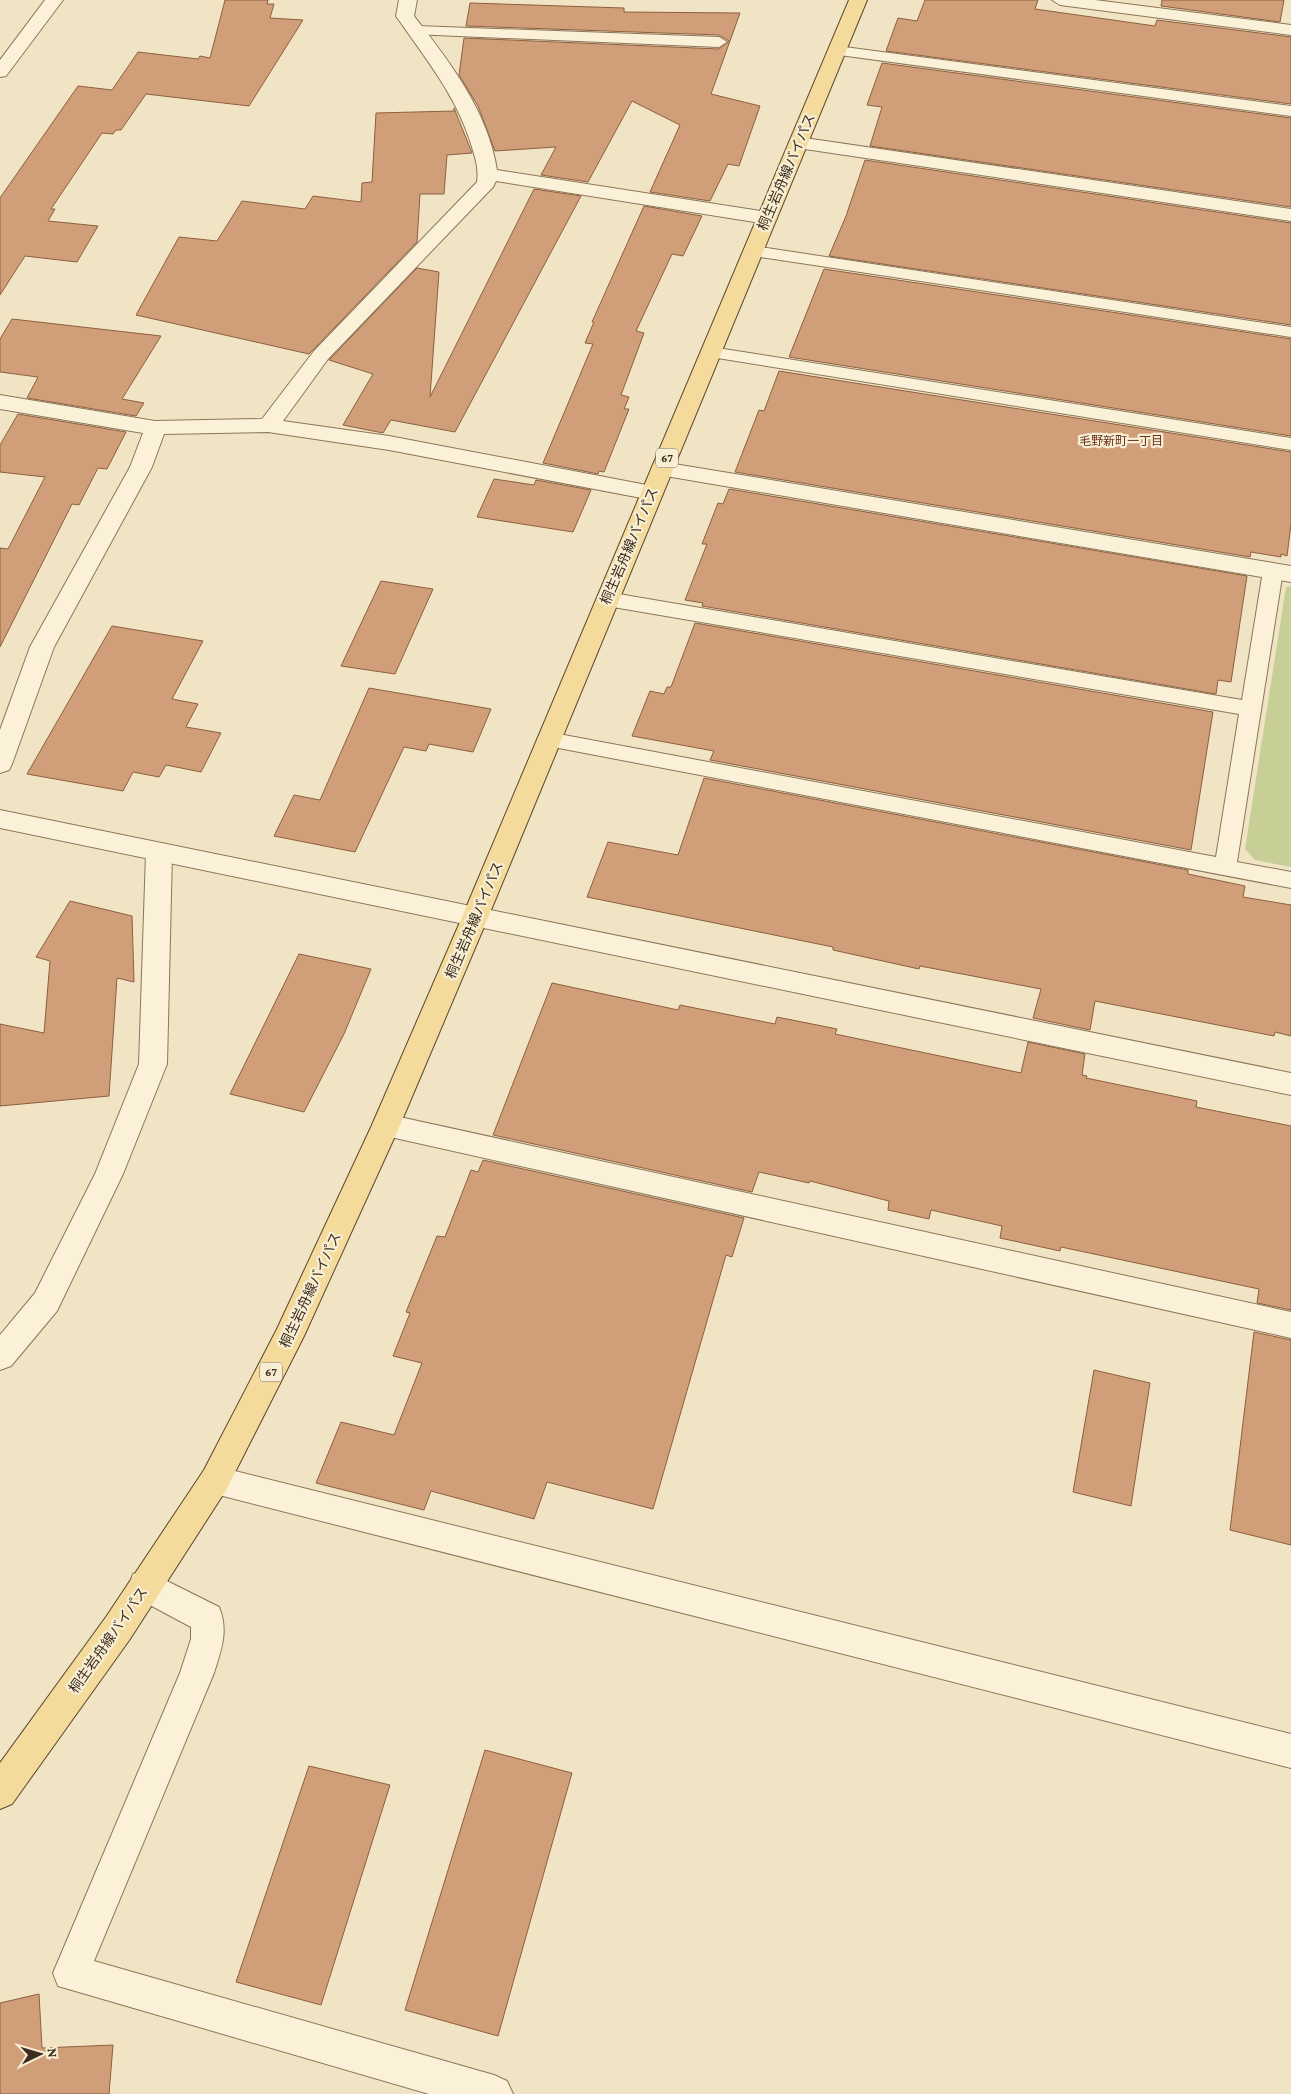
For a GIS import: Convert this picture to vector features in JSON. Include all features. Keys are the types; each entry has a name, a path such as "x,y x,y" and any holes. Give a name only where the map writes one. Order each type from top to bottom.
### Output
{"main road":[{"name":"桐生岩舟線バイパス","path":"0,1792 118,1628 215,1480 289,1336 386,1126 476,915 606,599 858,0"}],"street":[{"path":"0,72 54,0"},
{"path":"268,425 321,355 486,182 488,174 477,130 453,81 405,16 408,0"},
{"path":"0,44 19,47"},
{"path":"798,143 1291,214"},
{"path":"488,174 767,218"},
{"path":"0,402 155,428 268,425 389,443 652,493"},
{"path":"0,764 42,647 141,467 155,428"},
{"path":"662,469 1282,572"},
{"path":"0,819 159,854 476,915 1291,1084"},
{"path":"0,1357 46,1302 108,1174 153,1064 159,854"},
{"path":"386,1126 1291,1325"},
{"path":"215,1480 1291,1751"},
{"path":"146,1586 207,1618 208,1639 197,1673 71,1972 494,2094"}],"lane":[{"path":"1060,0 1291,30"},
{"path":"416,31 719,42"},
{"path":"837,51 1291,111"},
{"path":"753,251 1291,332"},
{"path":"711,352 1291,444"},
{"path":"1225,868 1250,709 1282,572"},
{"path":"606,599 1250,709"},
{"path":"548,740 1291,880"}],"green space":[{"path":"1291,586 1291,867 1255,860 1245,849 1286,587"}],"building":[{"path":"225,0 268,0 267,4 274,4 270,18 303,20 249,106 146,94 121,130 116,130 113,134 102,133 51,209 55,209 48,221 98,226 77,262 25,256 0,295 0,198 78,86 112,90 138,52 198,59 200,56 210,58"},
{"path":"925,0 1038,0 1035,9 1155,26 1157,20 1291,37 1291,104 886,51 898,18 917,21"},
{"path":"1162,0 1284,0 1280,22 1161,6"},
{"path":"470,3 624,8 624,12 740,13 711,94 760,106 739,166 728,164 710,201 650,192 680,125 632,101 588,182 541,175 556,147 495,151 478,106 459,75 464,38 719,49 729,41 719,35 466,26"},
{"path":"882,63 1291,118 1291,207 870,146 882,107 867,105"},
{"path":"454,108 472,153 447,155 444,194 420,194 417,242 309,354 136,315 179,237 217,241 242,201 305,209 313,196 361,202 362,183 372,182 376,113 454,111"},
{"path":"865,160 1291,223 1291,325 829,256 846,216"},
{"path":"534,189 581,196 455,432 391,420 383,433 343,425 373,374 329,360 417,268 439,272 430,397"},
{"path":"644,206 702,216 683,256 672,254 636,331 644,333 621,395 629,397 624,409 629,409 604,472 599,471 598,474 543,463 593,344 585,343 594,322 592,322"},
{"path":"824,269 1291,339 1291,436 789,357"},
{"path":"12,319 161,336 122,399 144,403 136,416 27,398 38,377 0,372 0,339"},
{"path":"779,371 1291,452 1291,524 1287,556 1281,554 1281,557 1251,552 1250,557 735,472 759,410 764,411"},
{"path":"18,414 126,432 107,469 98,468 79,505 72,504 0,647 0,548 8,549 45,477 0,472 0,445"},
{"path":"494,479 534,485 536,480 591,490 573,532 477,517"},
{"path":"729,489 1247,576 1231,682 1218,680 1216,694 702,606 703,603 685,600 707,544 702,544 718,503 723,504"},
{"path":"381,581 433,589 395,674 341,666"},
{"path":"695,623 1213,712 1191,850 710,760 714,751 632,736 650,691 664,694 667,687 671,687"},
{"path":"112,626 203,641 172,699 198,704 186,727 221,733 201,772 166,765 159,777 133,772 123,791 27,774"},
{"path":"369,688 491,709 473,752 429,744 426,751 404,747 355,852 274,836 294,795 320,800"},
{"path":"704,778 1188,870 1188,874 1245,886 1243,897 1291,905 1291,1036 1275,1032 1274,1036 1095,1001 1090,1030 1033,1018 1041,989 920,966 919,969 833,950 833,947 587,897 608,842 678,855"},
{"path":"70,901 132,916 134,982 117,978 109,1096 0,1106 0,1024 44,1033 50,961 36,957"},
{"path":"299,954 371,969 344,1034 304,1112 230,1094"},
{"path":"552,983 678,1010 680,1005 775,1024 777,1017 837,1029 835,1034 1021,1073 1028,1042 1085,1054 1082,1075 1087,1076 1086,1078 1197,1101 1196,1107 1291,1126 1291,1310 1257,1303 1259,1289 1061,1247 1060,1251 1000,1238 1002,1226 931,1210 929,1219 888,1210 889,1201 810,1181 809,1183 759,1172 752,1192 493,1135"},
{"path":"483,1160 744,1218 732,1257 726,1255 653,1509 547,1482 534,1519 431,1491 424,1510 316,1483 341,1422 394,1435 422,1363 393,1356 410,1313 406,1312 437,1236 445,1237 471,1170 478,1172"},
{"path":"1254,1332 1291,1340 1291,1545 1230,1530"},
{"path":"1094,1370 1150,1383 1131,1506 1073,1492"},
{"path":"485,1750 572,1773 498,2036 405,2010"},
{"path":"309,1766 390,1785 321,2005 236,1982"},
{"path":"39,1994 42,2048 113,2045 109,2094 0,2094 0,2003"}],"district":[{"name":"毛野新町一丁目","path":"1121,441"}]}
